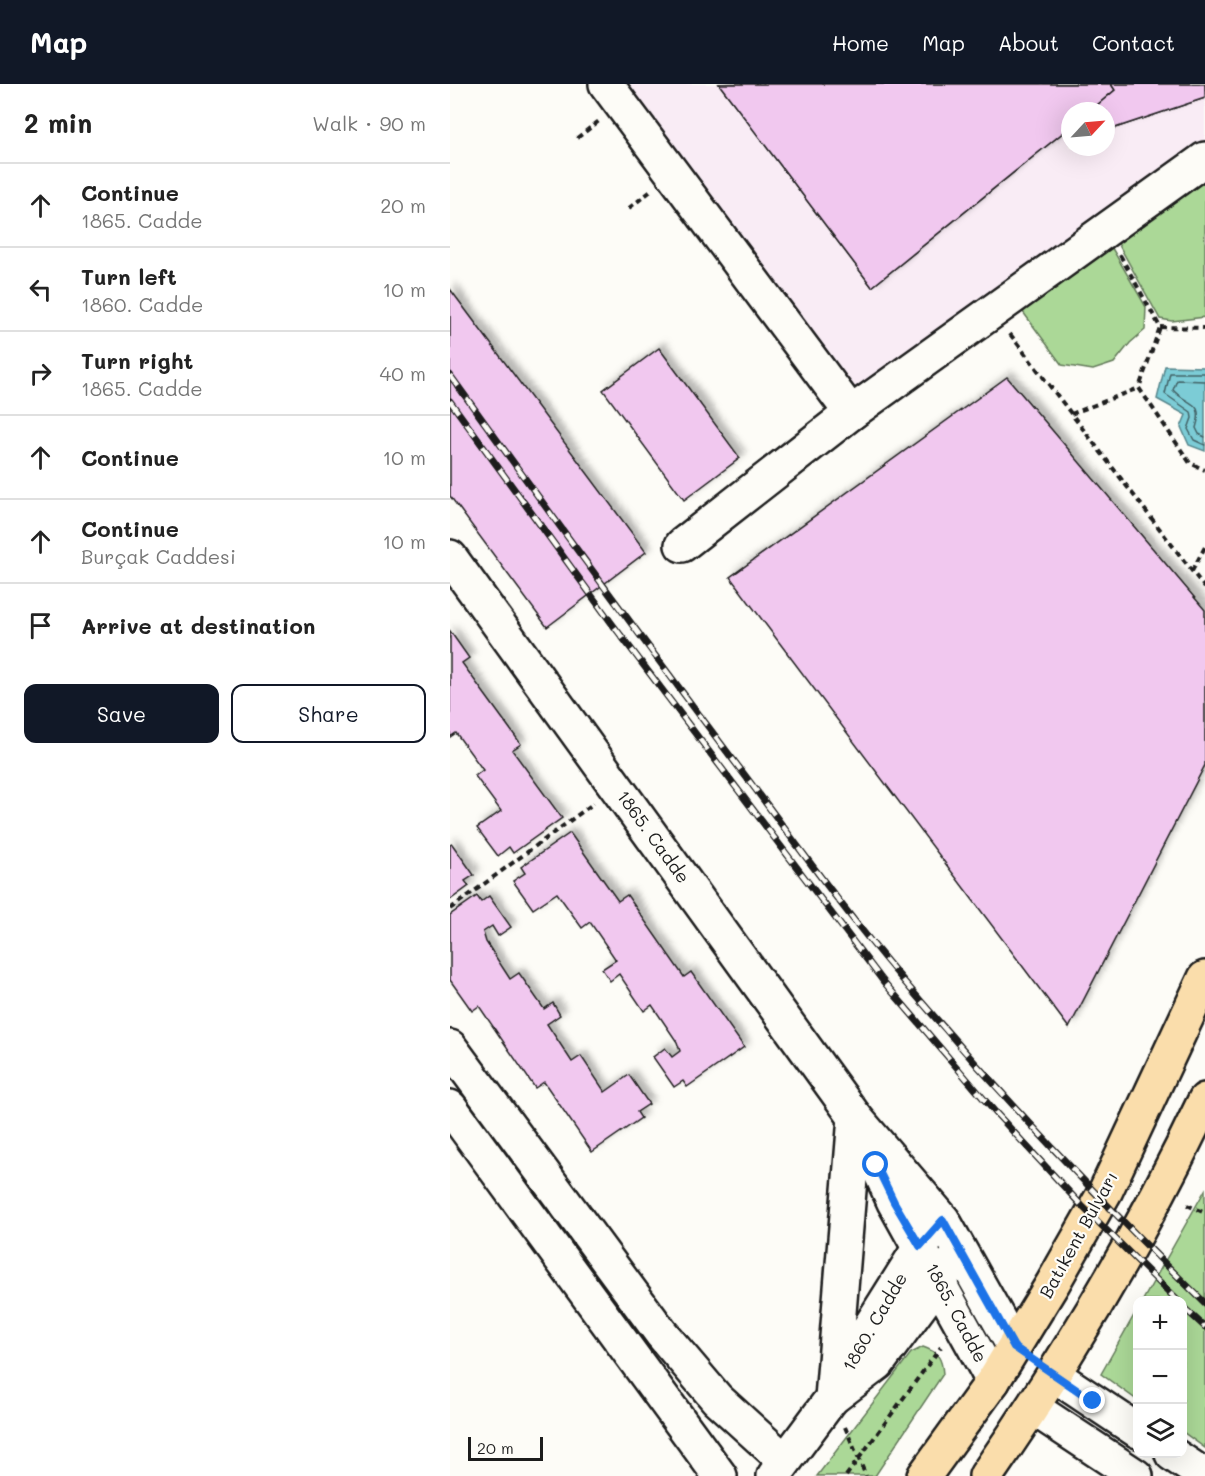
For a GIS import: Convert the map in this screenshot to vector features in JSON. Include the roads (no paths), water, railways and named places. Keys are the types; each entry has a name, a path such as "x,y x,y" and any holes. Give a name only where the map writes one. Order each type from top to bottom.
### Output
{"main road":[{"name":"Batıkent Bulvarı","path":"924,1476 993,1381 1106,1190 1205,978"},
{"path":"986,1476 1054,1375 1145,1220 1205,1100"},
{"path":"1014,1347 1054,1375"},
{"path":"993,1381 1033,1408"}],"street":[{"path":"606,84 851,413"},
{"path":"682,545 851,413 1205,159"},
{"name":"1865. Cadde","path":"450,557 855,1117 943,1220 1014,1347"},
{"path":"450,1047 661,1333 717,1400 779,1468"},
{"path":"450,1107 720,1476"},
{"path":"838,1412 855,1117"},
{"name":"1865. Cadde","path":"855,1117 894,1202 993,1381"},
{"name":"1860. Cadde","path":"838,1412 866,1333 920,1246 943,1220"},
{"name":"1860. Cadde","path":"779,1468 838,1412 878,1363 960,1252"},
{"path":"1054,1375 1133,1428"},
{"path":"1033,1408 1136,1476"},
{"path":"1178,1458 1205,1476"}],"water":[{"path":"1165,366 1205,367 1205,451 1189,445 1181,427 1186,415 1157,399"}],"railway":[{"path":"450,375 674,681 878,950 1047,1142 1205,1303"},
{"path":"450,401 613,625 883,981 995,1112 1082,1206 1173,1296"},
{"path":"1187,1311 1205,1327"}]}
